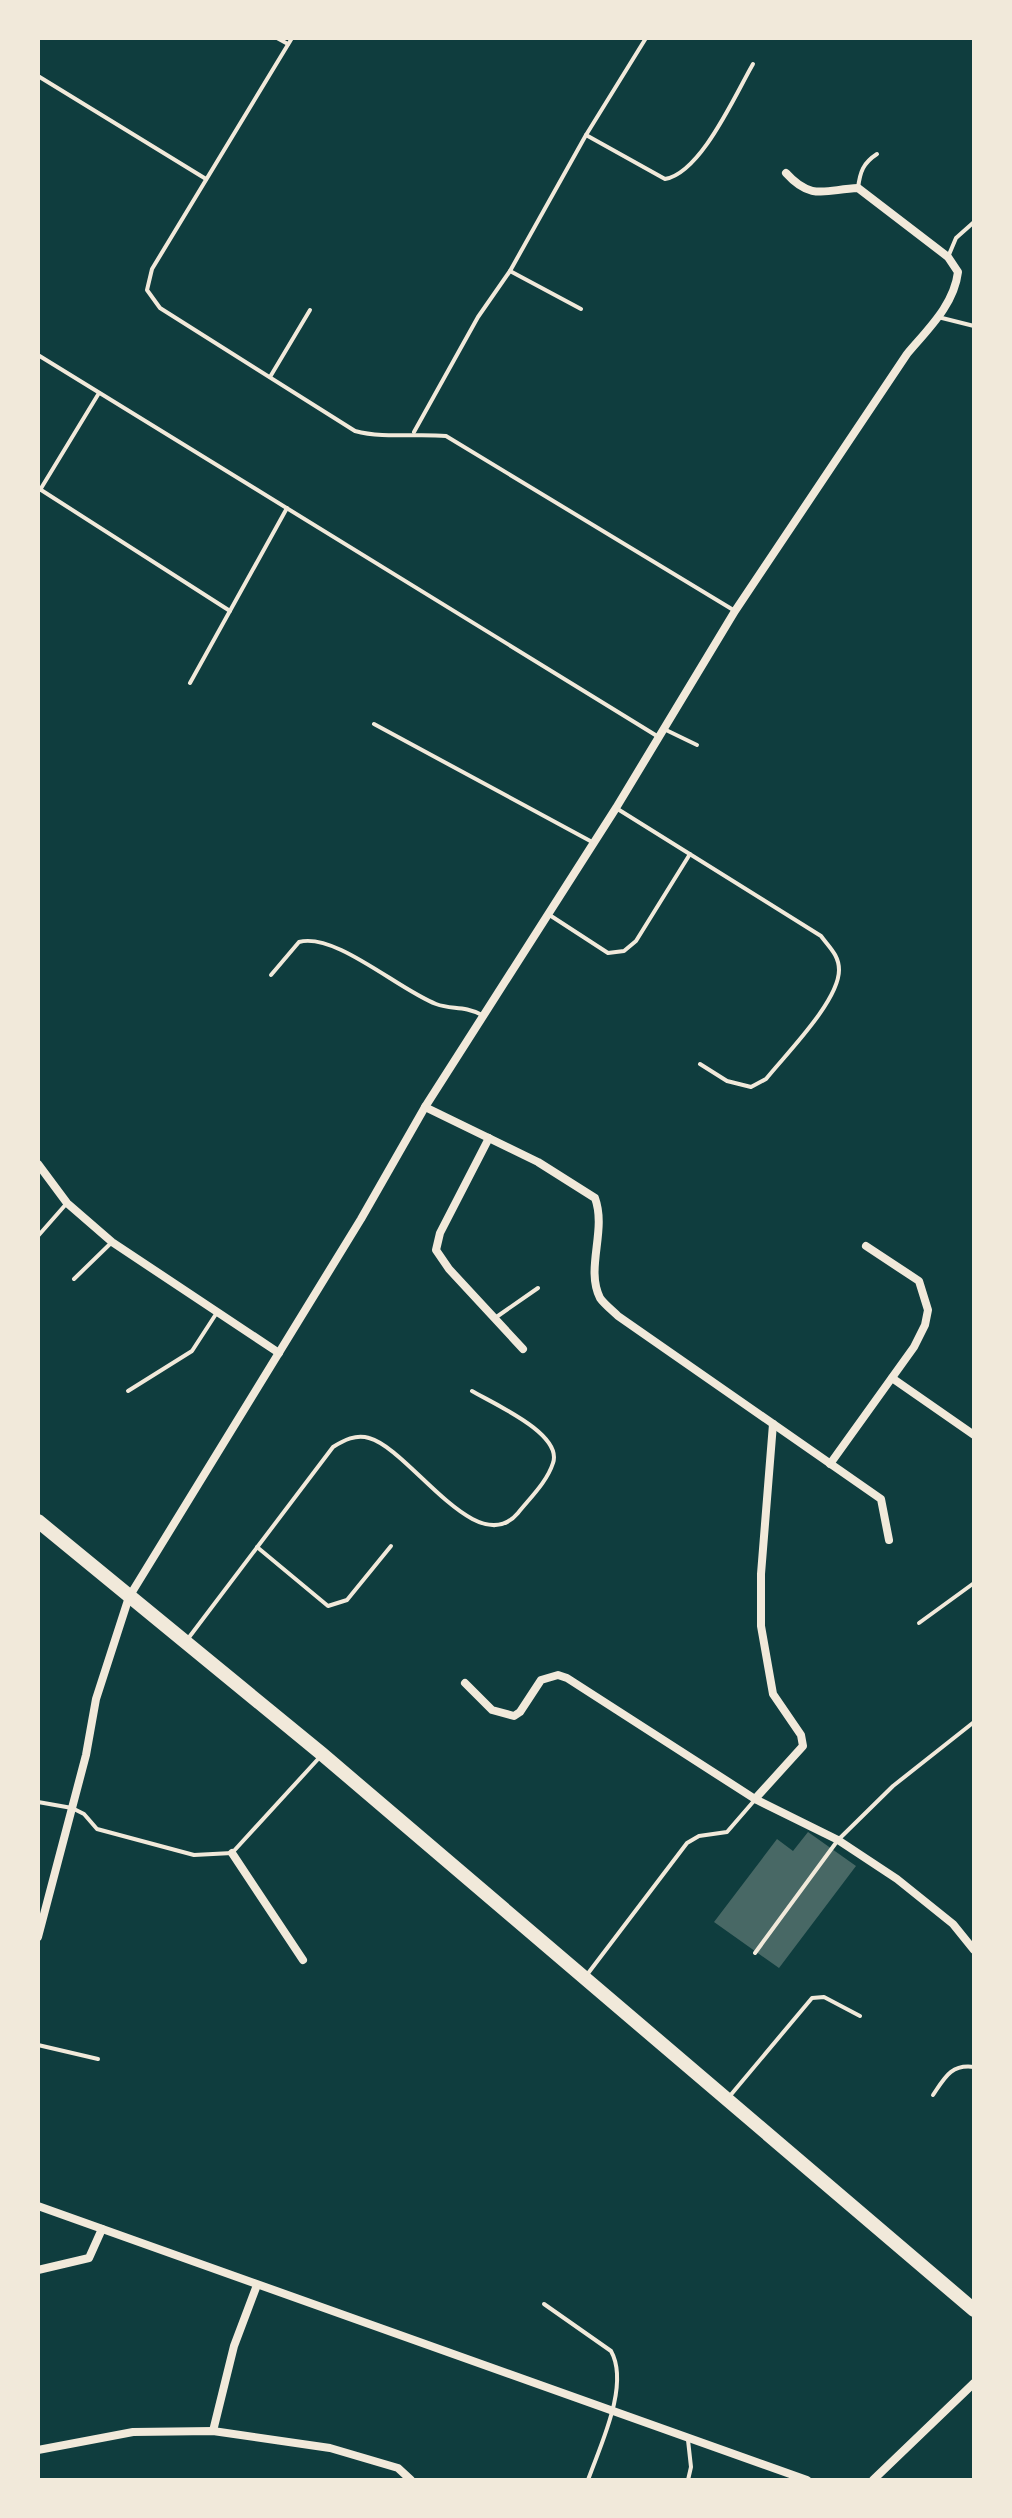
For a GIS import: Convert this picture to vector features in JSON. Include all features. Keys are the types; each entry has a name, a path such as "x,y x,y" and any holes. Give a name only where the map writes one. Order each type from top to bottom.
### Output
{"highway":[{"path":"38,1521 322,1754 974,2310"}],"street":[{"path":"38,1938 96,1699 129,1597 425,1107 616,808 735,611 907,354 956,289 958,272 948,258 858,188 814,193 786,173"},
{"path":"425,1107 553,1171 595,1198 602,1224 596,1256 600,1299 618,1316 881,1499 889,1540"},
{"path":"488,1138 440,1233 436,1250 439,1258 523,1349"},
{"path":"38,1164 67,1203 112,1242 279,1353"},
{"path":"830,1464 914,1347 928,1310 919,1281 866,1246"},
{"path":"892,1378 974,1435"},
{"path":"755,1799 802,1746 801,1735 774,1694 761,1626 772,1424"},
{"path":"464,1682 492,1710 514,1716 541,1680 558,1675 567,1678 755,1799 838,1840 953,1924 974,1950"},
{"path":"232,1853 303,1960"},
{"path":"38,2206 807,2480"},
{"path":"38,2270 89,2258 102,2230"},
{"path":"213,2431 234,2346 257,2285"},
{"path":"872,2480 974,2383"},
{"path":"38,2450 132,2432 213,2431 330,2448 398,2468 411,2480"}],"lane":[{"path":"277,38 288,44"},
{"path":"292,38 152,270 147,290 160,308 355,431 373,436 414,432 446,436 735,611"},
{"path":"414,432 646,38"},
{"path":"586,136 664,179 678,177 701,152 754,64"},
{"path":"38,76 206,179"},
{"path":"858,188 867,160 877,154"},
{"path":"948,258 956,238 974,222"},
{"path":"510,271 581,309"},
{"path":"270,377 310,310"},
{"path":"938,317 974,326"},
{"path":"38,355 660,732 697,745"},
{"path":"99,393 39,489 230,612"},
{"path":"190,683 287,508"},
{"path":"374,724 594,843"},
{"path":"616,808 821,936 837,956 839,972 834,993 766,1080 751,1087 727,1081 700,1064"},
{"path":"548,914 608,953 624,951 636,941 690,854"},
{"path":"270,975 298,942 321,941 433,1003 466,1006 484,1016"},
{"path":"38,1236 67,1203"},
{"path":"74,1280 112,1242"},
{"path":"494,1318 538,1288"},
{"path":"128,1391 192,1350 217,1312"},
{"path":"184,1643 333,1447 348,1438 367,1437 386,1446 474,1522 496,1528 511,1521 544,1482 555,1459 551,1444 534,1428 472,1391"},
{"path":"257,1547 328,1606 347,1600 391,1546"},
{"path":"920,1623 974,1583"},
{"path":"755,1952 838,1840 893,1786 974,1722"},
{"path":"38,1802 72,1808 98,1829 194,1855 232,1853 322,1754"},
{"path":"583,1980 686,1843 699,1836 727,1832 755,1799"},
{"path":"726,2101 812,1998 824,1997 860,2016"},
{"path":"38,2045 98,2059"},
{"path":"934,2094 950,2070 974,2066"},
{"path":"544,2304 611,2351 617,2370 613,2411 588,2480"},
{"path":"688,2440 688,2480"}],"building":[{"path":"808,1832 856,1866 779,1968 714,1922 777,1839 793,1851"}]}
